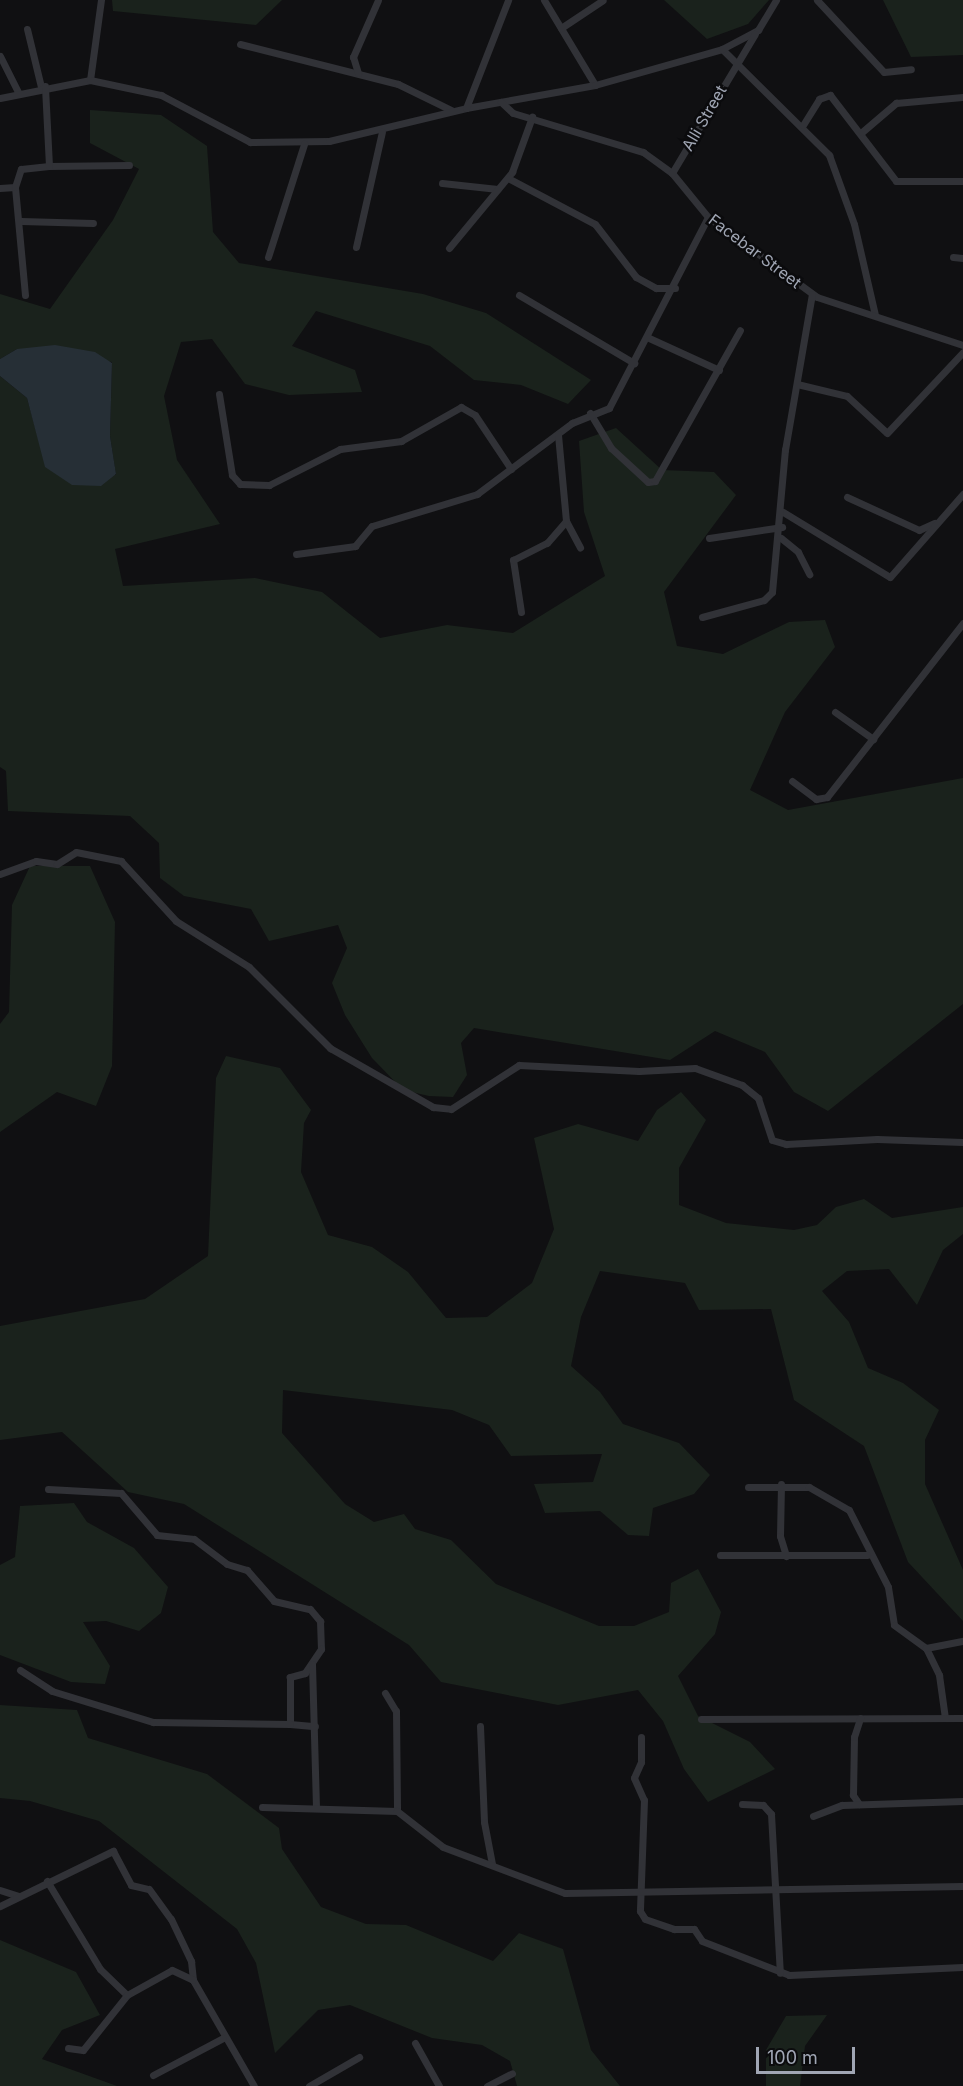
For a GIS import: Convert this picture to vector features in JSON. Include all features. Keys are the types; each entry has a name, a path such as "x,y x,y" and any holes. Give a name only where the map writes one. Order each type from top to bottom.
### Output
{"street":[{"path":"90,80 101,0"},
{"path":"357,73 353,57 378,0"},
{"path":"466,108 508,0"},
{"path":"544,0 595,85"},
{"path":"561,28 603,0"},
{"name":"Alli Street","path":"672,173 736,62 776,0"},
{"path":"817,0 884,72 911,69"},
{"path":"27,29 43,87 49,166"},
{"path":"0,98 43,87 90,80 161,95 250,142 304,144 382,132 466,108 595,85 722,49 758,30"},
{"path":"240,44 398,84 453,111"},
{"path":"722,49 803,125 841,180 875,315"},
{"path":"0,56 18,92"},
{"path":"803,125 819,99 830,95 862,132 896,181 963,181"},
{"path":"862,132 896,103 963,97"},
{"name":"Facebar Street","path":"501,102 532,117 643,152 672,173 708,217 812,294 963,345"},
{"path":"449,248 508,178 532,117"},
{"path":"356,247 382,132"},
{"path":"268,257 304,144"},
{"path":"25,295 21,221 15,187 21,169 49,166 129,165"},
{"path":"508,178 595,224 636,277 656,288 675,288"},
{"path":"441,183 498,189"},
{"path":"0,188 15,187"},
{"path":"296,554 355,546 372,526 452,505 511,470 590,413 609,408 675,288 708,217"},
{"path":"21,221 93,223"},
{"path":"953,257 963,258"},
{"path":"702,617 769,598 781,538 784,450 812,294"},
{"path":"519,295 634,363"},
{"path":"590,413 611,448 648,482 655,482 740,330"},
{"path":"649,338 719,370"},
{"path":"797,384 848,396 886,433 963,352"},
{"path":"219,394 232,476 240,484 269,486 340,449 401,441 461,407 475,415 511,470"},
{"path":"558,434 566,521 580,547"},
{"path":"783,512 890,577 963,494"},
{"path":"848,497 919,530 937,522"},
{"path":"520,612 513,560 547,543 566,521"},
{"path":"709,538 782,527"},
{"path":"781,538 798,552 809,574"},
{"path":"792,781 816,799 827,797 963,623"},
{"path":"835,712 873,739"},
{"path":"0,874 36,861 57,864 76,852 121,861 176,921 249,967 330,1048 433,1107 451,1108 519,1065 639,1071 695,1068 742,1085 758,1098 772,1140 786,1144 963,1142"},
{"path":"781,1484 780,1536 786,1556"},
{"path":"748,1487 781,1484 821,1491 843,1504 855,1517 867,1555 888,1587 894,1625 926,1648 939,1674 945,1718"},
{"path":"48,1489 121,1492 157,1535 190,1538 227,1564 247,1570 274,1601 301,1603 320,1621 320,1655 305,1673 290,1677 290,1724"},
{"path":"720,1555 867,1555"},
{"path":"926,1648 963,1641"},
{"path":"312,1664 316,1807"},
{"path":"20,1670 52,1691 153,1722 315,1726"},
{"path":"386,1693 396,1711 397,1811"},
{"path":"859,1804 853,1793 854,1737 860,1718"},
{"path":"701,1719 963,1718"},
{"path":"480,1726 484,1822 492,1864"},
{"path":"641,1737 641,1762 634,1778 644,1800 640,1911 645,1919 674,1929 694,1929 702,1941 780,1973 963,1966"},
{"path":"842,1805 853,1793"},
{"path":"813,1816 842,1805 963,1801"},
{"path":"742,1804 763,1805 771,1814 778,1856 773,1889 779,1904 780,1973"},
{"path":"262,1807 397,1811 442,1847 565,1893 963,1886"},
{"path":"0,1906 47,1881 113,1851 131,1885 149,1889 171,1919 191,1961 193,1980 223,2038 254,2086"},
{"path":"47,1881 100,1969 127,1995"},
{"path":"0,1890 18,1896"},
{"path":"68,2048 83,2050 127,1995 172,1970 193,1980"},
{"path":"153,2075 223,2038"},
{"path":"415,2043 439,2086"},
{"path":"309,2086 359,2058"},
{"path":"487,2086 512,2073"}],"shaded area":[{"path":"112,0 282,0 256,25 113,11"},
{"path":"664,0 769,0 748,24 707,39"},
{"path":"883,0 963,0 963,55 911,57"},
{"path":"90,110 161,115 207,146 213,232 239,263 423,294 486,313 591,380 568,404 521,385 474,380 430,346 316,311 292,346 355,370 362,392 289,395 245,384 212,339 181,342 164,396 177,460 220,524 115,549 123,586 255,578 322,592 380,638 447,625 513,633 605,576 584,512 579,441 616,428 662,470 714,472 736,495 664,592 677,646 723,654 789,622 825,620 835,647 785,712 750,790 788,810 963,778 963,1004 828,1111 794,1092 765,1052 715,1031 670,1060 474,1028 461,1043 467,1075 453,1097 429,1096 403,1090 372,1058 345,1015 332,983 347,948 338,925 269,941 251,909 184,896 160,878 159,843 130,816 8,811 6,771 0,767 0,376 27,398 46,467 116,475 110,436 112,362 17,349 0,359 0,294 50,309 113,220 139,169 90,143"},
{"path":"55,345 95,352 112,363 110,436 116,474 101,486 72,485 45,467 27,398 0,376 0,359 17,349"},
{"path":"30,866 90,866 115,922 112,1066 96,1106 57,1092 0,1132 0,1024 9,1012 12,905"},
{"path":"226,1056 280,1068 311,1110 304,1123 301,1172 328,1235 372,1247 408,1272 446,1318 487,1317 532,1283 554,1229 534,1138 578,1124 638,1141 657,1110 681,1092 706,1120 679,1168 679,1205 726,1223 794,1230 817,1225 836,1207 864,1199 892,1218 963,1207 963,1234 943,1250 917,1305 889,1269 847,1271 822,1291 849,1322 868,1368 903,1383 939,1410 925,1440 925,1484 963,1570 963,1621 908,1562 864,1446 794,1400 771,1309 699,1310 685,1283 600,1271 581,1317 571,1366 600,1392 623,1424 679,1443 710,1475 694,1494 653,1508 649,1536 628,1535 600,1511 545,1513 534,1484 593,1482 602,1454 511,1456 489,1425 452,1410 283,1390 282,1433 345,1504 374,1522 404,1514 415,1529 451,1540 496,1584 599,1626 634,1626 669,1612 671,1583 698,1569 721,1612 715,1634 678,1676 698,1716 750,1742 775,1769 708,1802 684,1769 663,1721 638,1690 558,1705 441,1682 409,1645 184,1504 128,1492 62,1432 0,1440 0,1326 145,1299 208,1256 216,1078"},
{"path":"74,1503 87,1522 134,1548 168,1587 161,1613 139,1631 106,1621 83,1622 110,1666 105,1684 71,1682 0,1655 0,1565 15,1557 20,1506"},
{"path":"0,1705 77,1710 88,1738 207,1774 279,1828 282,1849 321,1907 366,1924 406,1925 493,1961 519,1933 563,1949 591,2050 620,2086 517,2086 510,2061 482,2045 432,2038 350,2005 318,2010 275,2053 256,1963 237,1929 99,1821 30,1801 0,1798"},
{"path":"0,1940 76,1972 100,2015 62,2030 42,2059 117,2086 0,2086"},
{"path":"827,2015 805,2046 800,2086 766,2086 766,2050 786,2016"}]}
